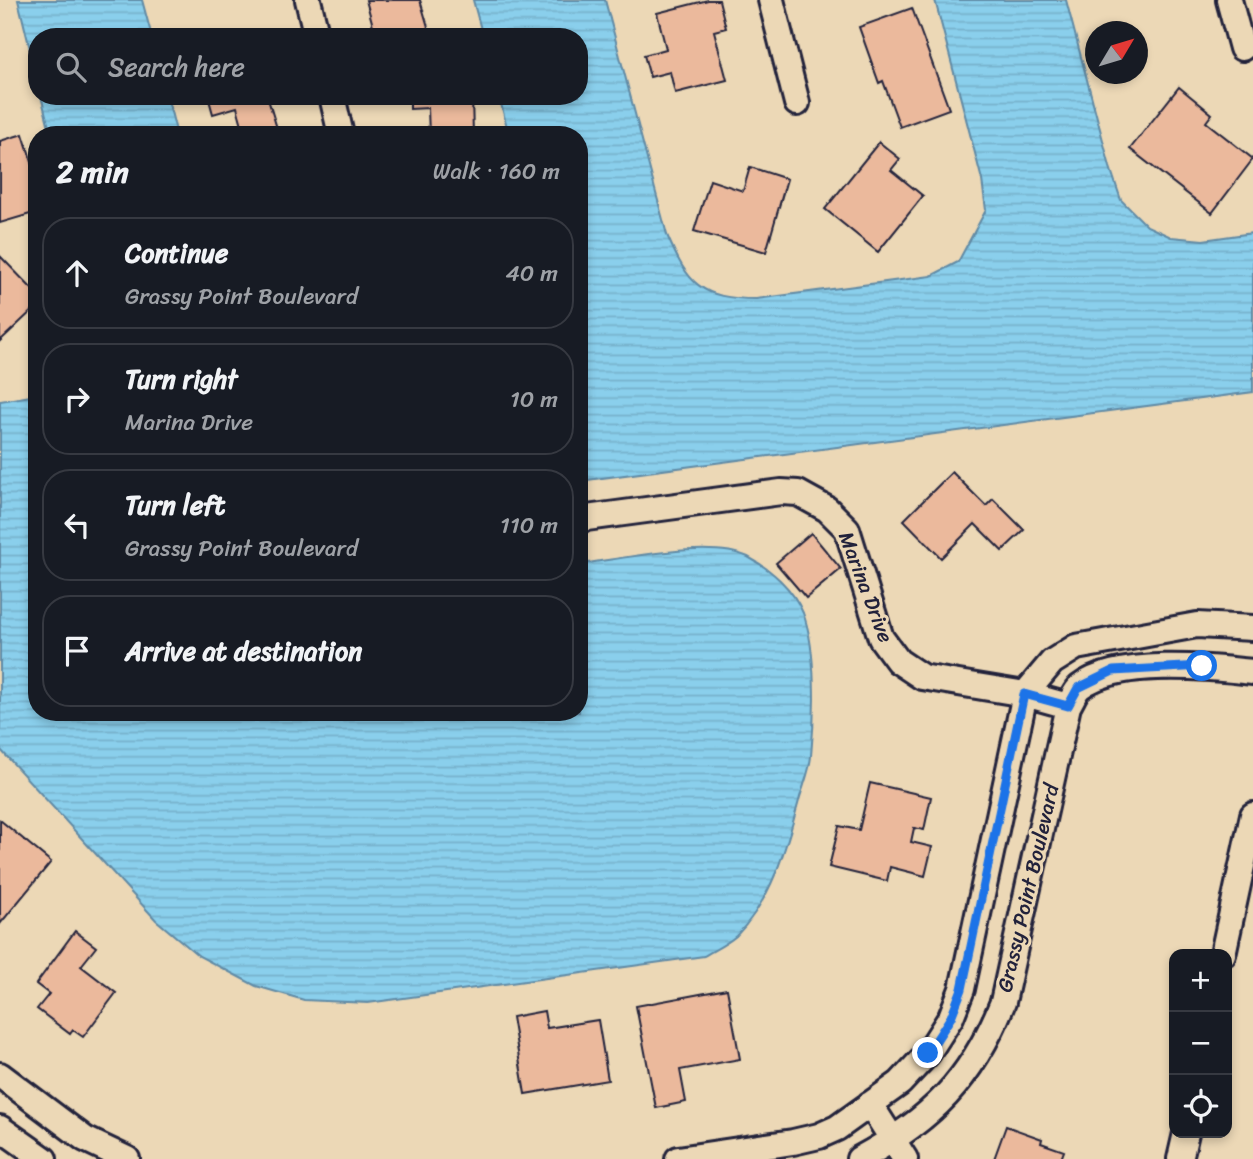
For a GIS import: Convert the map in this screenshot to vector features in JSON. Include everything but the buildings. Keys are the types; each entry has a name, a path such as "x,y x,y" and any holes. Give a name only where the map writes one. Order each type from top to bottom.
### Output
{"street":[{"path":"308,0 315,28"},
{"path":"771,0 797,103"},
{"path":"1229,0 1242,48"},
{"path":"334,105 339,126"},
{"name":"Marina Drive","path":"588,518 781,492 798,494 827,509 847,529 881,638 898,661 922,677 1024,694 1068,706"},
{"path":"1197,625 1202,666"},
{"name":"Grassy Point Boulevard","path":"678,1159 819,1136 837,1128 900,1083 928,1053 951,1017 962,989 1024,694 1052,662 1076,647 1197,625 1253,628"},
{"path":"1068,706 1078,688 1113,671 1202,666 1253,672"},
{"name":"Grassy Point Boulevard","path":"858,1159 898,1149 962,1079 989,1037 1003,1002 1068,706"},
{"path":"1224,949 1253,815"},
{"path":"0,1075 85,1139 125,1159"},
{"path":"870,1104 898,1149"},
{"path":"0,1128 44,1159"},
{"path":"837,1128 858,1159"},
{"path":"1180,1159 1185,1138"}],"water":[{"path":"18,0 142,0 150,28 28,28 28,41"},
{"path":"473,0 605,0 667,235 682,266 690,277 709,292 756,299 931,276 958,262 986,210 982,180 935,0 1066,0 1085,72 1085,84 1088,84 1121,200 1147,226 1171,237 1203,240 1253,233 1253,392 588,480 588,126 507,126 501,105 588,105 588,28 481,28"},
{"path":"43,105 169,105 175,126 49,126"},
{"path":"28,396 28,721 588,721 588,563 666,552 712,550 748,557 765,567 780,580 799,604 808,628 813,664 813,722 809,766 784,853 769,889 749,922 736,936 704,956 368,1003 304,1000 256,986 199,956 156,920 0,749 0,401"}],"route":[{"path":"928,1053 951,1017 962,989 1024,694 1068,706 1078,688 1113,671 1202,666"}]}
